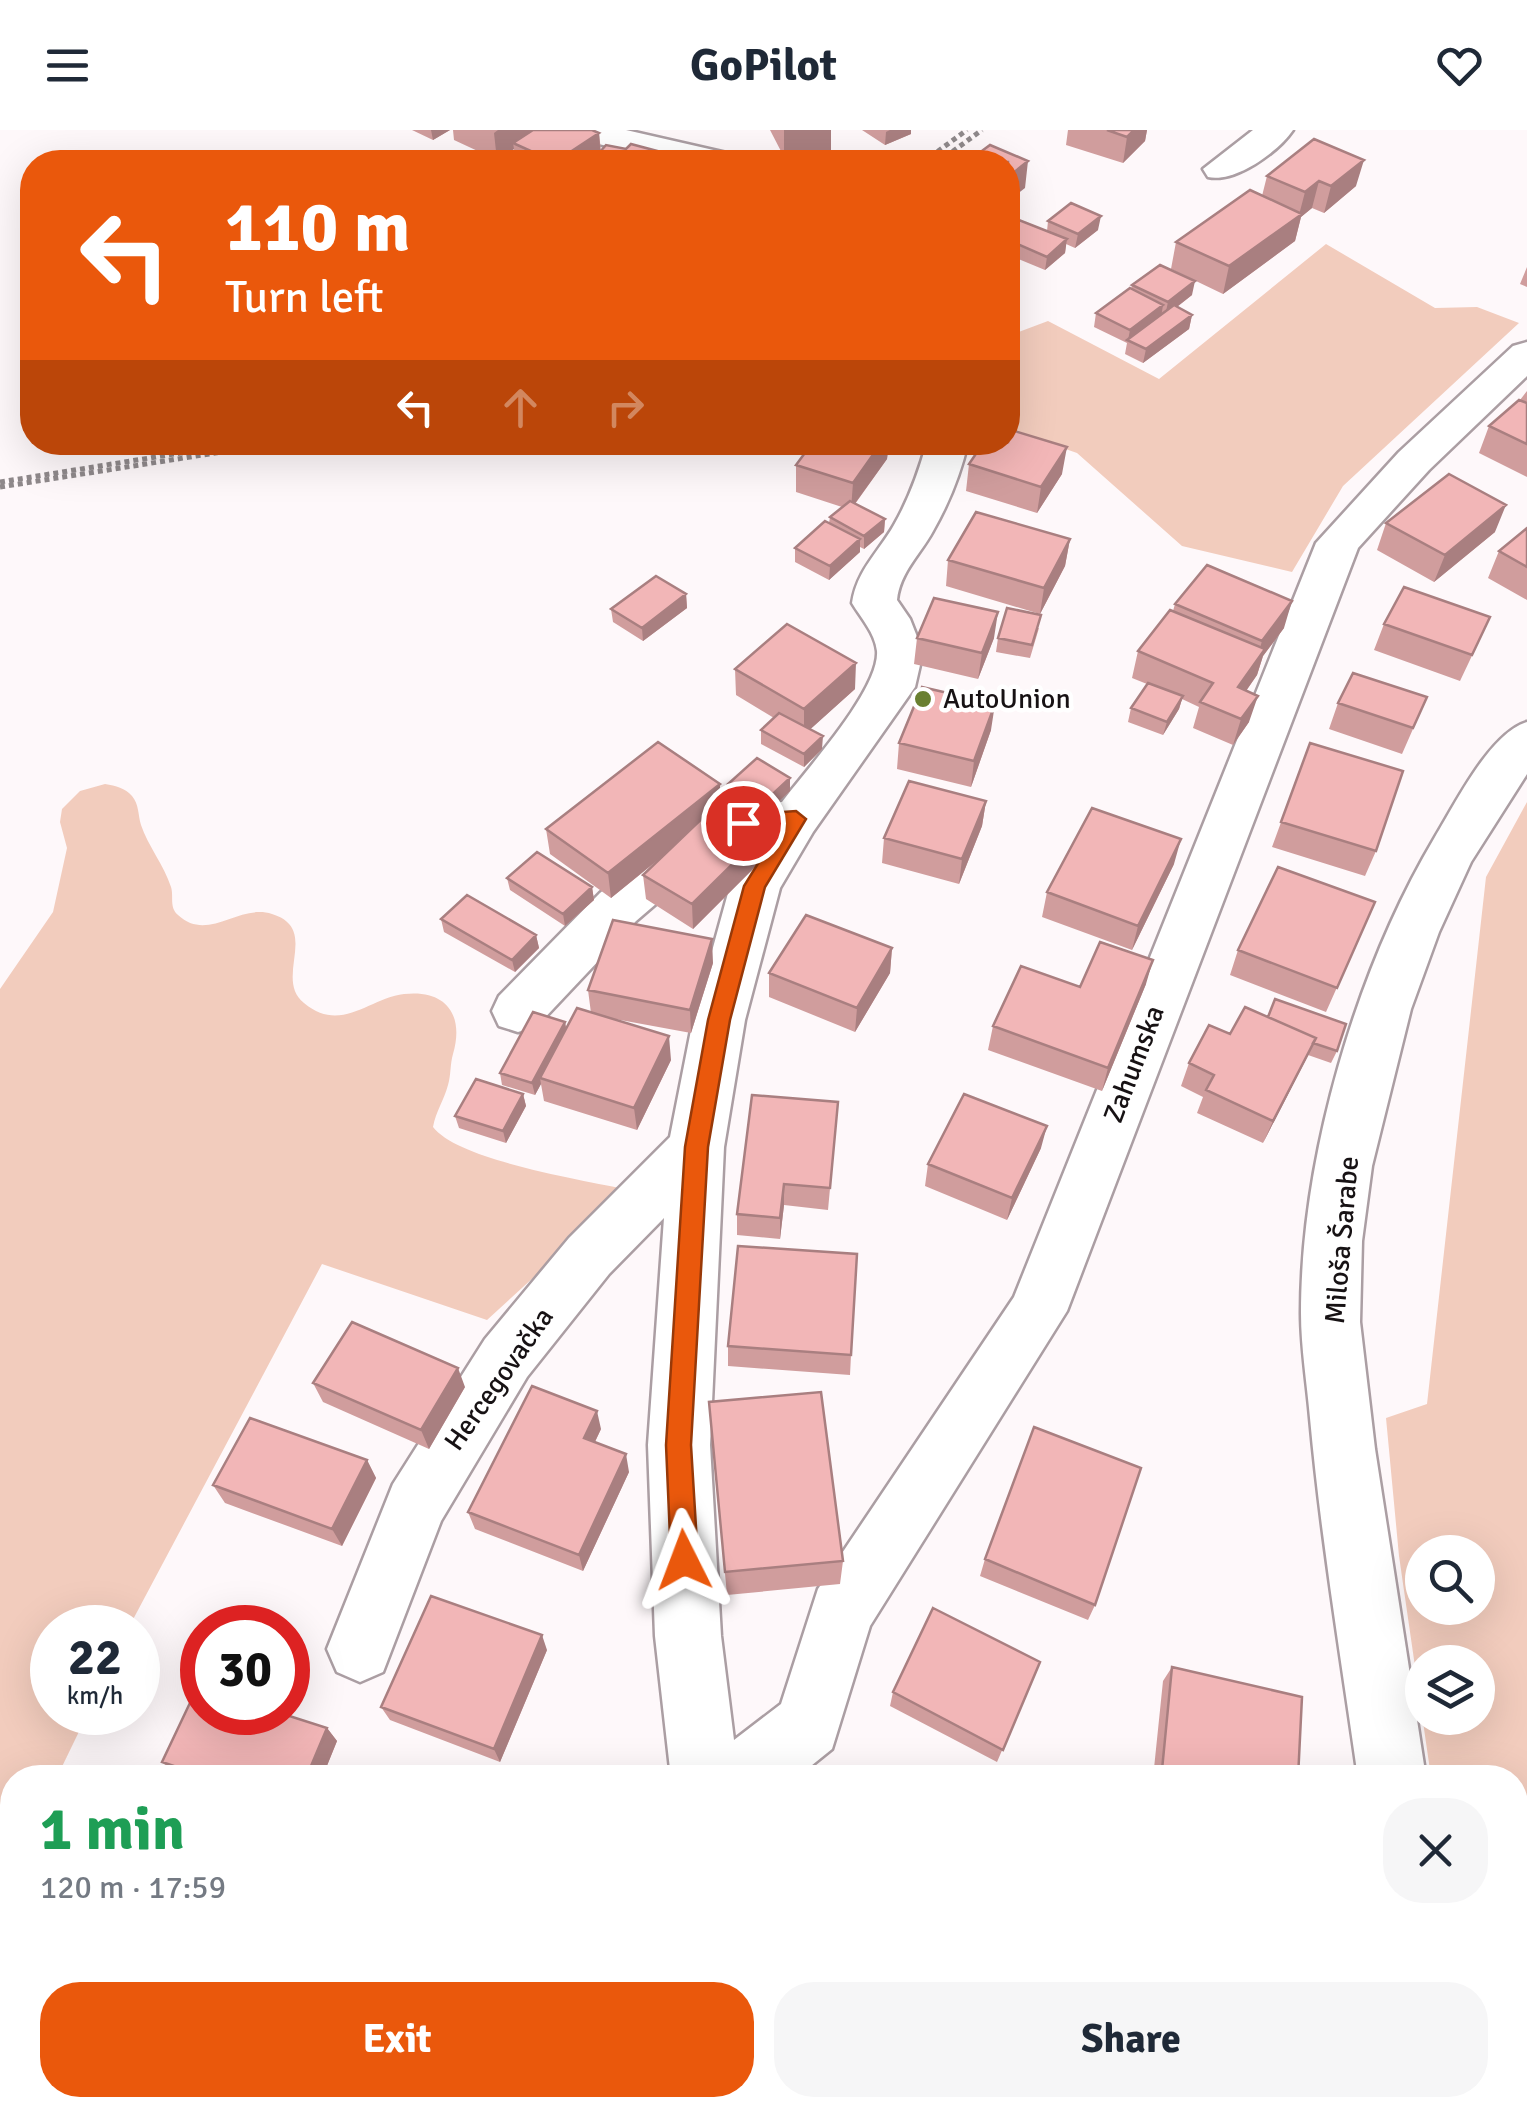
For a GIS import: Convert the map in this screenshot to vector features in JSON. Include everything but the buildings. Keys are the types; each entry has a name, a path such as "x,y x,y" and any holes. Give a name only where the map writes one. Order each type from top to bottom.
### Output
{"street":[{"path":"582,130 667,150"},
{"path":"1221,169 1276,130"},
{"name":"Zahumska","path":"757,1765 808,1724 841,1612 1038,1310 1338,543 1414,461 1527,354"},
{"path":"703,1765 688,1636 679,1445 696,1147 719,1020 754,886 796,819 892,687 900,652 888,619 874,603 877,576 906,542 924,510 943,455"},
{"name":"Miloša Šarabe","path":"1390,1765 1345,1466 1330,1310 1339,1213 1360,1091 1397,970 1456,843 1527,739"},
{"path":"518,1011 618,907 716,825 796,819"},
{"name":"Hercegovačka","path":"360,1649 415,1505 506,1358 588,1256 696,1147"}],"path":[{"path":"940,150 967,130"},
{"path":"954,150 982,130"},
{"path":"0,485 173,455"},
{"path":"0,485 199,455"}],"shaded area":[{"path":"1326,244 1435,308 1477,307 1519,323 1343,486 1292,572 1182,546 1077,453 1020,433 1020,332 1048,321 1159,379"},
{"path":"105,784 129,793 168,879 178,915 201,925 260,912 286,921 295,942 296,993 317,1012 343,1015 404,994 432,996 442,1001 454,1017 456,1041 448,1085 433,1127 447,1139 524,1168 629,1190 487,1320 322,1264 141,1605 30,1605 30,1735 77,1735 63,1765 0,1765 0,989 53,912 67,848 60,822 62,809 80,791"},
{"path":"1527,802 1527,1765 1429,1765 1425,1735 1495,1735 1495,1645 1412,1645 1409,1625 1495,1625 1495,1535 1405,1535 1405,1597 1386,1418 1427,1404 1486,877"}],"place":[{"name":"AutoUnion","path":"923,699"}],"route":[{"path":"684,1560 679,1445 696,1147 719,1020 754,886 796,819 743,823"}]}
